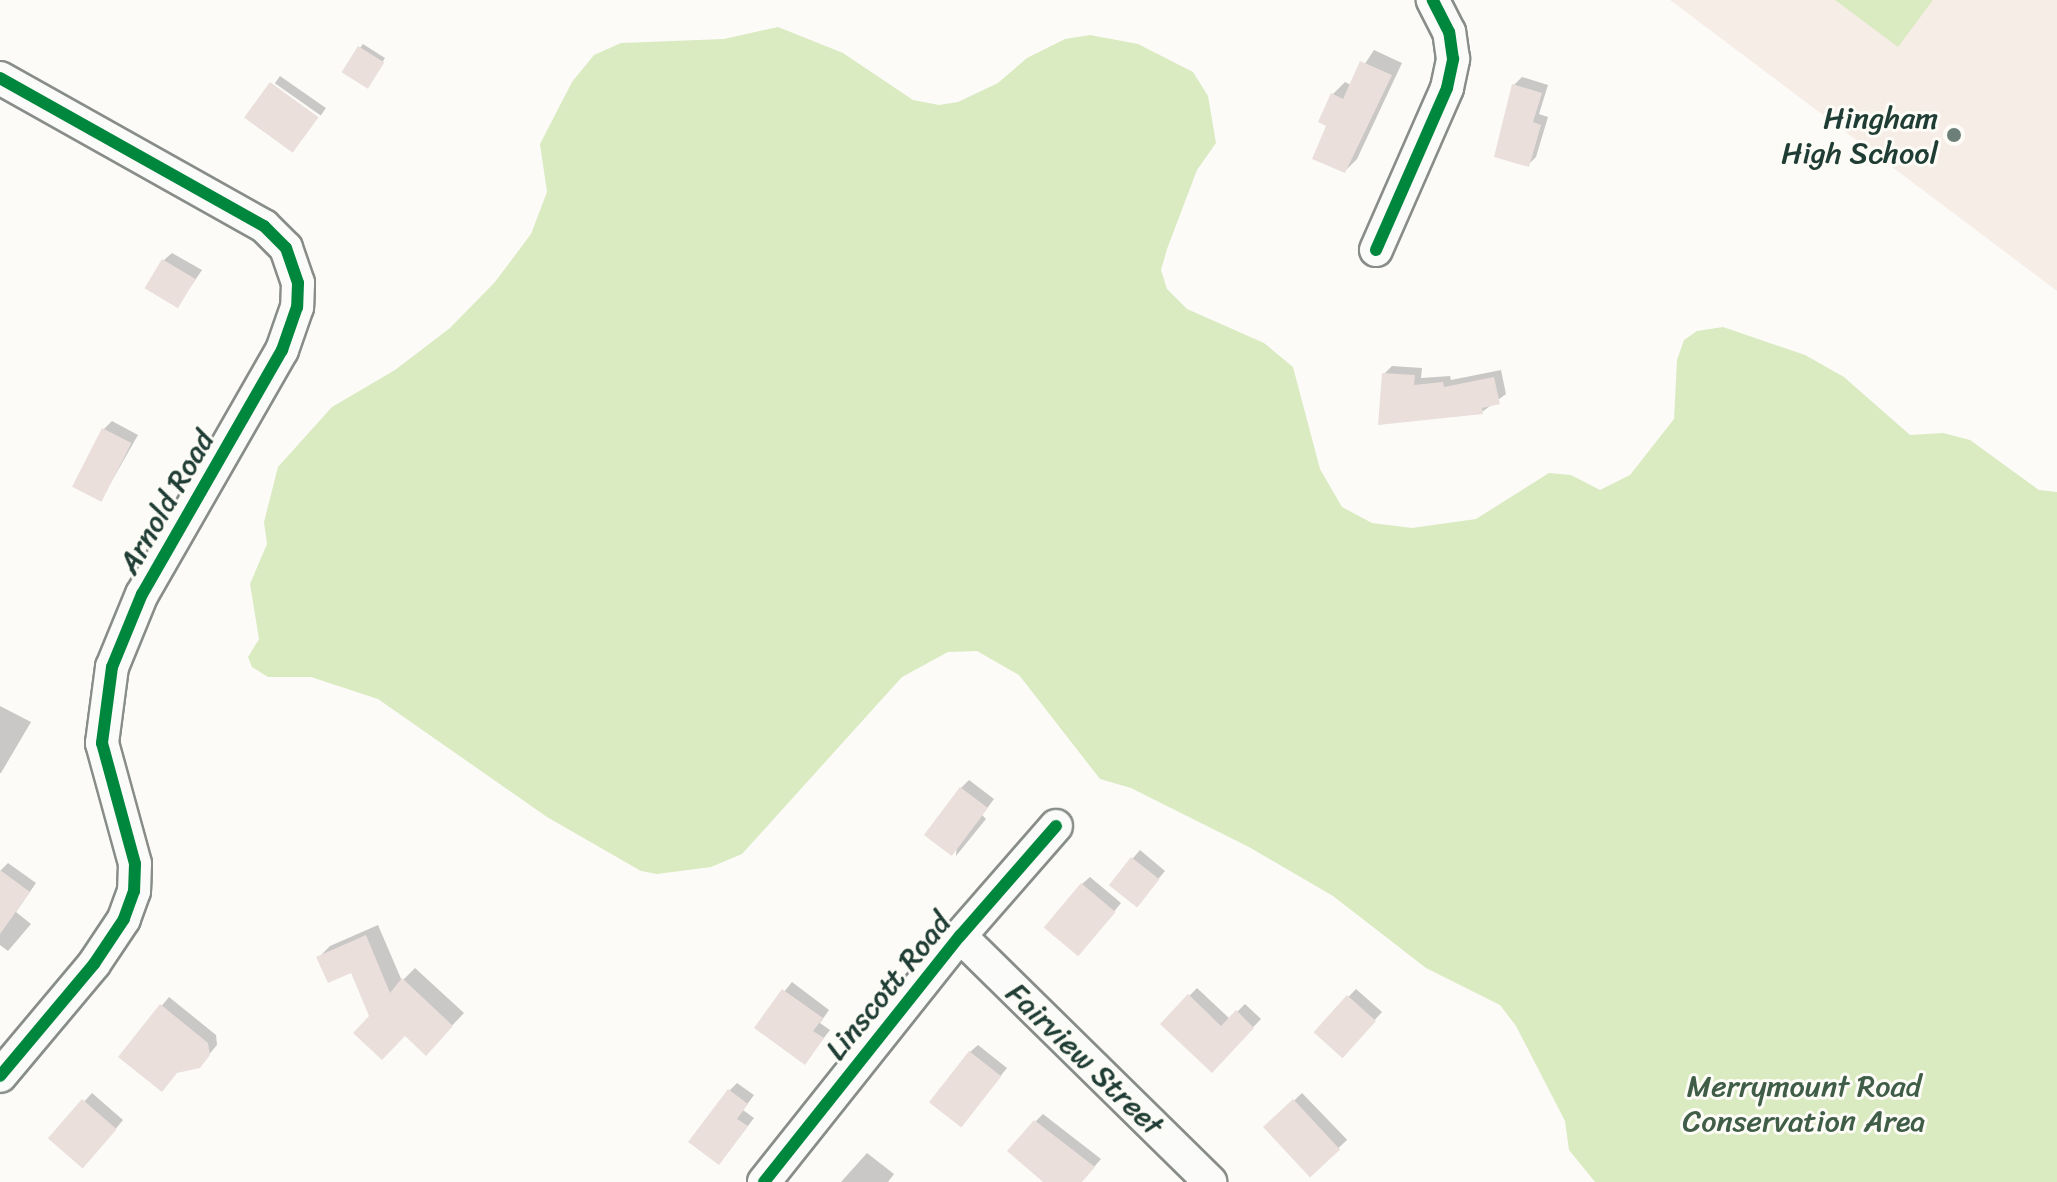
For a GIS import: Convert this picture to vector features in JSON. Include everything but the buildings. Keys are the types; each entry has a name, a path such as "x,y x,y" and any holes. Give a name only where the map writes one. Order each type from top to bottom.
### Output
{"street":[{"path":"1376,250 1447,88 1453,59 1449,32 1433,0"},
{"name":"Arnold Road","path":"0,78 264,226 286,248 298,283 297,307 282,350 142,594 112,667 102,743 135,864 134,891 124,919 94,964 0,1076"},
{"name":"Linscott Road","path":"764,1182 960,936 1056,826"},
{"name":"Fairview Street","path":"960,936 1190,1175"}],"shaded area":[{"name":"Hingham High School","path":"1670,0 2057,0 2057,291 1936,200"}],"green space":[{"path":"1835,0 1933,0 1898,47"},
{"name":"Merrymount Road Conservation Area","path":"778,27 843,53 913,100 939,105 958,102 998,83 1027,58 1065,39 1090,35 1138,44 1193,72 1208,96 1216,143 1197,170 1167,249 1161,270 1167,289 1187,309 1264,343 1293,367 1320,469 1342,507 1372,523 1412,528 1476,519 1549,473 1571,475 1600,490 1630,475 1674,419 1677,360 1684,340 1697,331 1723,327 1805,355 1844,377 1910,435 1943,433 1970,440 2039,490 2057,492 2057,1182 1595,1182 1569,1150 1565,1121 1516,1026 1500,1005 1426,968 1333,896 1249,847 1131,788 1100,779 1019,675 977,651 948,652 902,677 742,854 711,867 657,874 641,871 547,817 378,699 311,677 268,677 252,667 248,657 259,639 250,584 267,544 264,522 278,467 332,407 395,370 450,328 495,282 531,234 547,192 540,144 572,82 594,55 621,43 724,39"}],"cycle path":[{"path":"1376,250 1447,88 1453,59 1449,32 1433,0"},
{"path":"0,78 264,226 286,248 298,283 297,307 282,350 142,594 112,667 102,743 135,864 134,891 124,919 94,964 0,1076"},
{"path":"764,1182 960,936 1056,826"}],"place":[{"name":"Hingham High School","path":"1954,135"}]}
